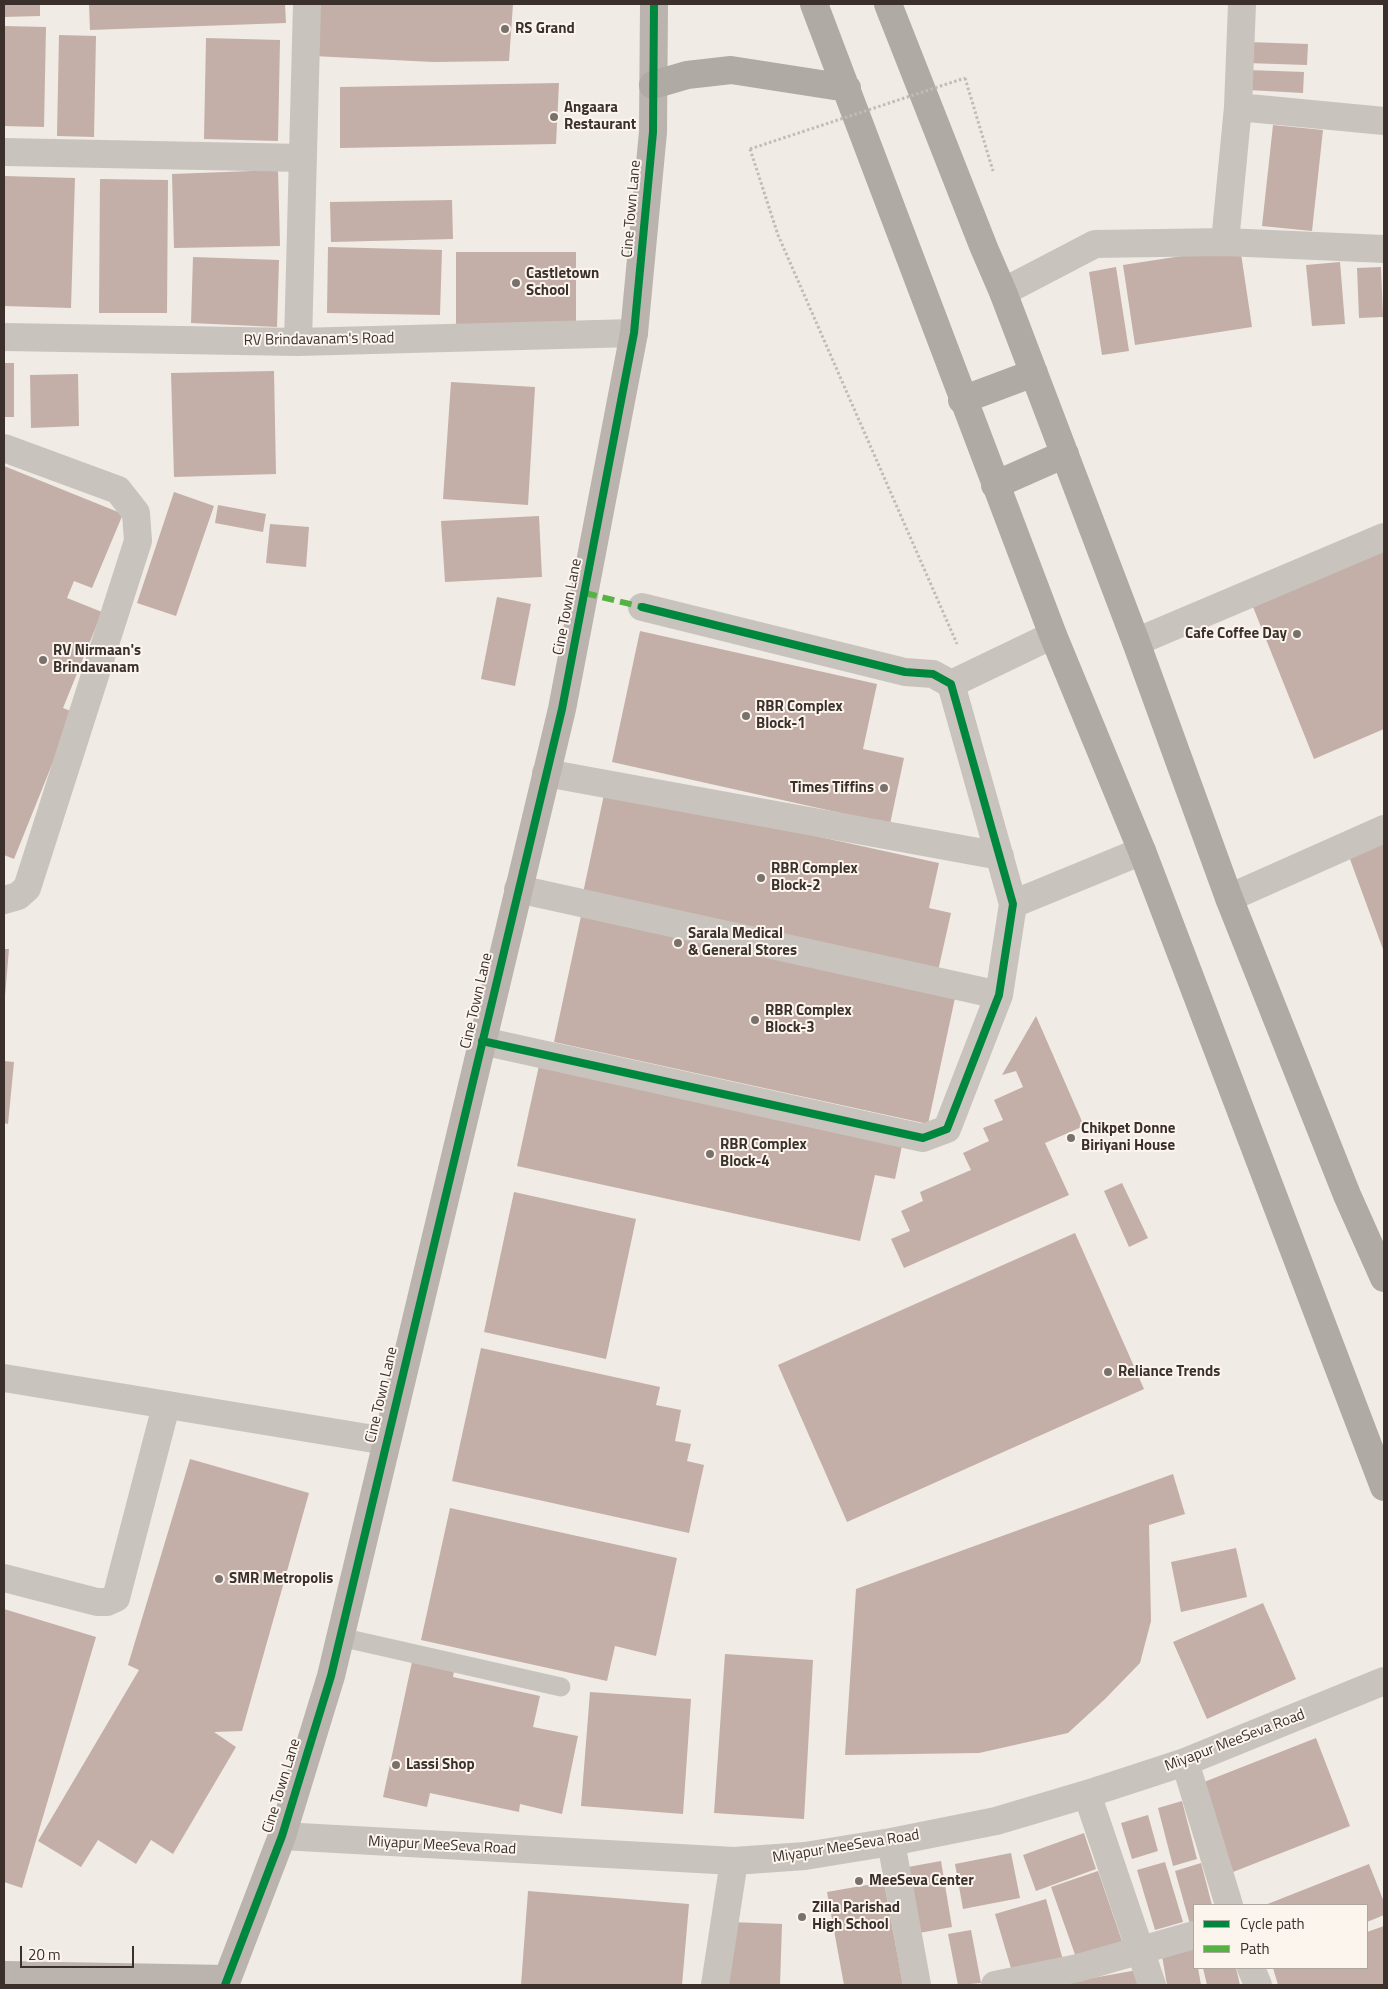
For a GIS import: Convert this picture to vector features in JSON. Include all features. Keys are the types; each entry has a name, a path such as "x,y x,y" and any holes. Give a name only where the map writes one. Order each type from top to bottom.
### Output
{"highway":[{"path":"814,4 847,88 962,400 1053,635 1142,851 1384,1487"},
{"path":"888,4 980,239 1004,292 1136,642 1228,898 1347,1195 1384,1278"},
{"path":"653,85 687,75 731,70 847,88"},
{"path":"962,400 1034,373"},
{"path":"995,485 1064,454"}],"street":[{"path":"298,342 307,4"},
{"name":"Cine Town Lane","path":"226,1982 282,1836 331,1676 564,699 634,333 653,132 654,4"},
{"path":"1225,242 1238,107 1242,4"},
{"path":"1238,107 1384,121"},
{"path":"4,152 303,158"},
{"path":"1004,292 1095,244 1225,242 1384,249"},
{"name":"RV Brindavanam's Road","path":"4,337 298,342 634,333"},
{"path":"4,448 118,490 136,513 138,540 27,888 18,896 4,900"},
{"path":"1136,642 1384,537"},
{"path":"642,607 905,672 933,674 961,680 1053,635"},
{"path":"482,1041 923,1138 947,1129 999,995 1013,904 1000,856 961,680"},
{"path":"546,773 1000,856"},
{"path":"1228,898 1384,829"},
{"path":"1013,904 1142,851"},
{"path":"518,889 999,995"},
{"path":"4,1378 386,1441"},
{"path":"4,1578 97,1602 107,1602 116,1598 166,1406"},
{"name":"Miyapur MeeSeva Road","path":"282,1836 734,1861 805,1856 891,1842 996,1821 1087,1794 1185,1762 1384,1681"},
{"path":"1185,1762 1229,1904"},
{"path":"1087,1794 1152,1985"},
{"path":"891,1842 917,1985"},
{"path":"715,1985 734,1861"},
{"path":"995,1985 1078,1968 1193,1935"},
{"path":"1251,1969 1258,1985"},
{"path":"4,1975 226,1982"}],"lane":[{"path":"340,1637 561,1687"}],"path":[{"path":"961,680 778,235 750,149 965,78 994,174"}],"building":[{"path":"4,4 40,4 40,16 4,17"},
{"path":"89,4 285,4 286,23 90,30"},
{"path":"313,4 513,4 509,61 433,62 313,56"},
{"path":"4,26 46,27 44,127 4,126"},
{"path":"59,35 96,36 94,137 57,136"},
{"path":"206,38 280,40 278,141 204,139"},
{"path":"1247,42 1308,44 1307,65 1246,63"},
{"path":"1248,70 1304,72 1303,93 1248,90"},
{"path":"559,83 556,144 340,148 340,87"},
{"path":"1273,125 1323,130 1312,231 1262,226"},
{"path":"278,170 280,246 174,248 172,174"},
{"path":"4,176 75,178 71,308 4,306"},
{"path":"100,179 168,180 167,313 99,313"},
{"path":"452,200 453,239 331,242 330,202"},
{"path":"328,247 442,250 440,315 327,313"},
{"path":"1240,247 1252,327 1135,345 1123,265"},
{"path":"456,252 576,252 576,325 456,325"},
{"path":"193,257 279,260 277,327 191,323"},
{"path":"1340,262 1345,324 1312,326 1306,265"},
{"path":"1116,267 1129,351 1102,355 1089,272"},
{"path":"1381,267 1383,317 1359,318 1357,268"},
{"path":"4,363 14,363 14,417 4,417"},
{"path":"274,371 276,474 174,477 171,373"},
{"path":"78,374 79,426 31,428 30,375"},
{"path":"451,382 535,387 528,505 443,499"},
{"name":"RV Nirmaan's Brindavanam","path":"4,466 123,514 92,588 74,581 67,598 102,612 63,708 73,712 14,859 4,855"},
{"path":"174,492 214,506 176,616 137,603"},
{"path":"218,505 266,514 263,532 215,523"},
{"path":"539,516 542,577 445,582 441,521"},
{"path":"270,524 309,527 306,567 266,563"},
{"path":"1384,538 1384,729 1314,759 1249,597"},
{"path":"497,597 531,604 515,686 481,679"},
{"name":"RBR Complex Block-1","path":"640,631 877,684 863,749 904,758 890,824 612,762"},
{"name":"RBR Complex Block-2","path":"605,790 939,863 929,908 951,913 938,971 583,893"},
{"path":"1384,837 1384,952 1347,851"},
{"name":"RBR Complex Block-3","path":"581,916 955,998 928,1124 554,1042"},
{"path":"4,949 9,949 5,996 4,996"},
{"path":"1036,1016 1084,1126 1045,1143 1069,1195 904,1268 891,1239 910,1231 901,1211 923,1201 920,1192 971,1170 963,1153 989,1141 983,1128 1003,1120 994,1100 1023,1087 1016,1071 1002,1075"},
{"path":"4,1061 14,1062 8,1124 4,1123"},
{"name":"RBR Complex Block-4","path":"540,1061 903,1141 895,1179 875,1175 860,1241 517,1166"},
{"path":"1122,1183 1148,1238 1129,1247 1104,1191"},
{"path":"514,1192 636,1219 606,1359 484,1332"},
{"path":"1075,1233 1144,1389 847,1522 778,1365"},
{"path":"481,1348 660,1387 656,1405 681,1410 675,1441 691,1444 687,1461 704,1465 689,1533 452,1481"},
{"name":"SMR Metropolis","path":"190,1459 309,1493 242,1731 214,1732 236,1747 173,1854 151,1840 136,1864 98,1840 81,1867 38,1841 139,1670 128,1665"},
{"path":"1173,1474 1185,1514 1149,1525 1151,1621 1140,1663 1068,1733 979,1753 845,1755 856,1589"},
{"path":"450,1508 677,1558 656,1656 615,1646 607,1681 421,1640"},
{"path":"1236,1548 1247,1597 1181,1612 1171,1562"},
{"path":"1263,1603 1296,1679 1207,1719 1173,1642"},
{"path":"4,1609 96,1637 22,1888 4,1882"},
{"path":"725,1654 813,1660 804,1819 714,1813"},
{"path":"412,1662 454,1671 453,1677 540,1696 533,1727 578,1736 562,1814 520,1804 519,1812 430,1793 427,1807 383,1797"},
{"path":"590,1692 691,1699 683,1814 581,1806"},
{"path":"1316,1738 1350,1826 1233,1872 1199,1784"},
{"path":"1182,1801 1197,1859 1173,1866 1158,1808"},
{"path":"1148,1815 1158,1851 1132,1859 1121,1823"},
{"path":"1084,1833 1096,1869 1036,1891 1023,1855"},
{"path":"1011,1853 1020,1898 963,1909 955,1864"},
{"path":"941,1861 952,1927 919,1933 908,1867"},
{"path":"1165,1862 1183,1922 1155,1930 1137,1870"},
{"path":"1201,1863 1212,1904 1193,1904 1193,1923 1190,1924 1175,1871"},
{"path":"1369,1864 1384,1902 1384,1915 1368,1922 1368,1904 1268,1904"},
{"path":"1098,1871 1124,1947 1078,1963 1051,1887"},
{"path":"884,1882 903,1985 844,1985 827,1892"},
{"path":"528,1891 689,1904 682,1985 521,1985"},
{"path":"1046,1899 1063,1960 1013,1975 995,1914"},
{"path":"731,1922 782,1924 780,1985 728,1985"},
{"path":"1384,1926 1384,1985 1278,1985 1273,1969 1368,1969 1368,1932"},
{"path":"971,1930 981,1983 958,1985 948,1934"},
{"path":"1193,1944 1193,1969 1198,1969 1201,1985 1167,1985 1161,1950"},
{"path":"1143,1969 1146,1985 1059,1985 1059,1984"},
{"path":"1203,1969 1236,1969 1240,1985 1207,1985"}],"marked path":[{"path":"585,593 642,607"}],"cycle path":[{"path":"225,1985 282,1836 331,1676 562,709 634,333 653,132 654,4"},
{"path":"482,1041 923,1138 947,1129 999,995 1013,904 951,684 933,674 905,672 642,607"}],"place":[{"name":"RS Grand","path":"505,29"},
{"name":"Angaara Restaurant","path":"554,117"},
{"name":"Castletown School","path":"516,283"},
{"name":"Cafe Coffee Day","path":"1297,634"},
{"name":"RV Nirmaan's Brindavanam","path":"43,660"},
{"name":"RBR Complex Block-1","path":"746,716"},
{"name":"Times Tiffins","path":"884,788"},
{"name":"RBR Complex Block-2","path":"761,878"},
{"name":"Sarala Medical & General Stores","path":"678,943"},
{"name":"RBR Complex Block-3","path":"755,1020"},
{"name":"Chikpet Donne Biriyani House","path":"1071,1138"},
{"name":"RBR Complex Block-4","path":"710,1154"},
{"name":"Reliance Trends","path":"1108,1372"},
{"name":"SMR Metropolis","path":"219,1579"},
{"name":"Lassi Shop","path":"396,1765"},
{"name":"MeeSeva Center","path":"859,1881"},
{"name":"Zilla Parishad High School","path":"802,1917"}]}
